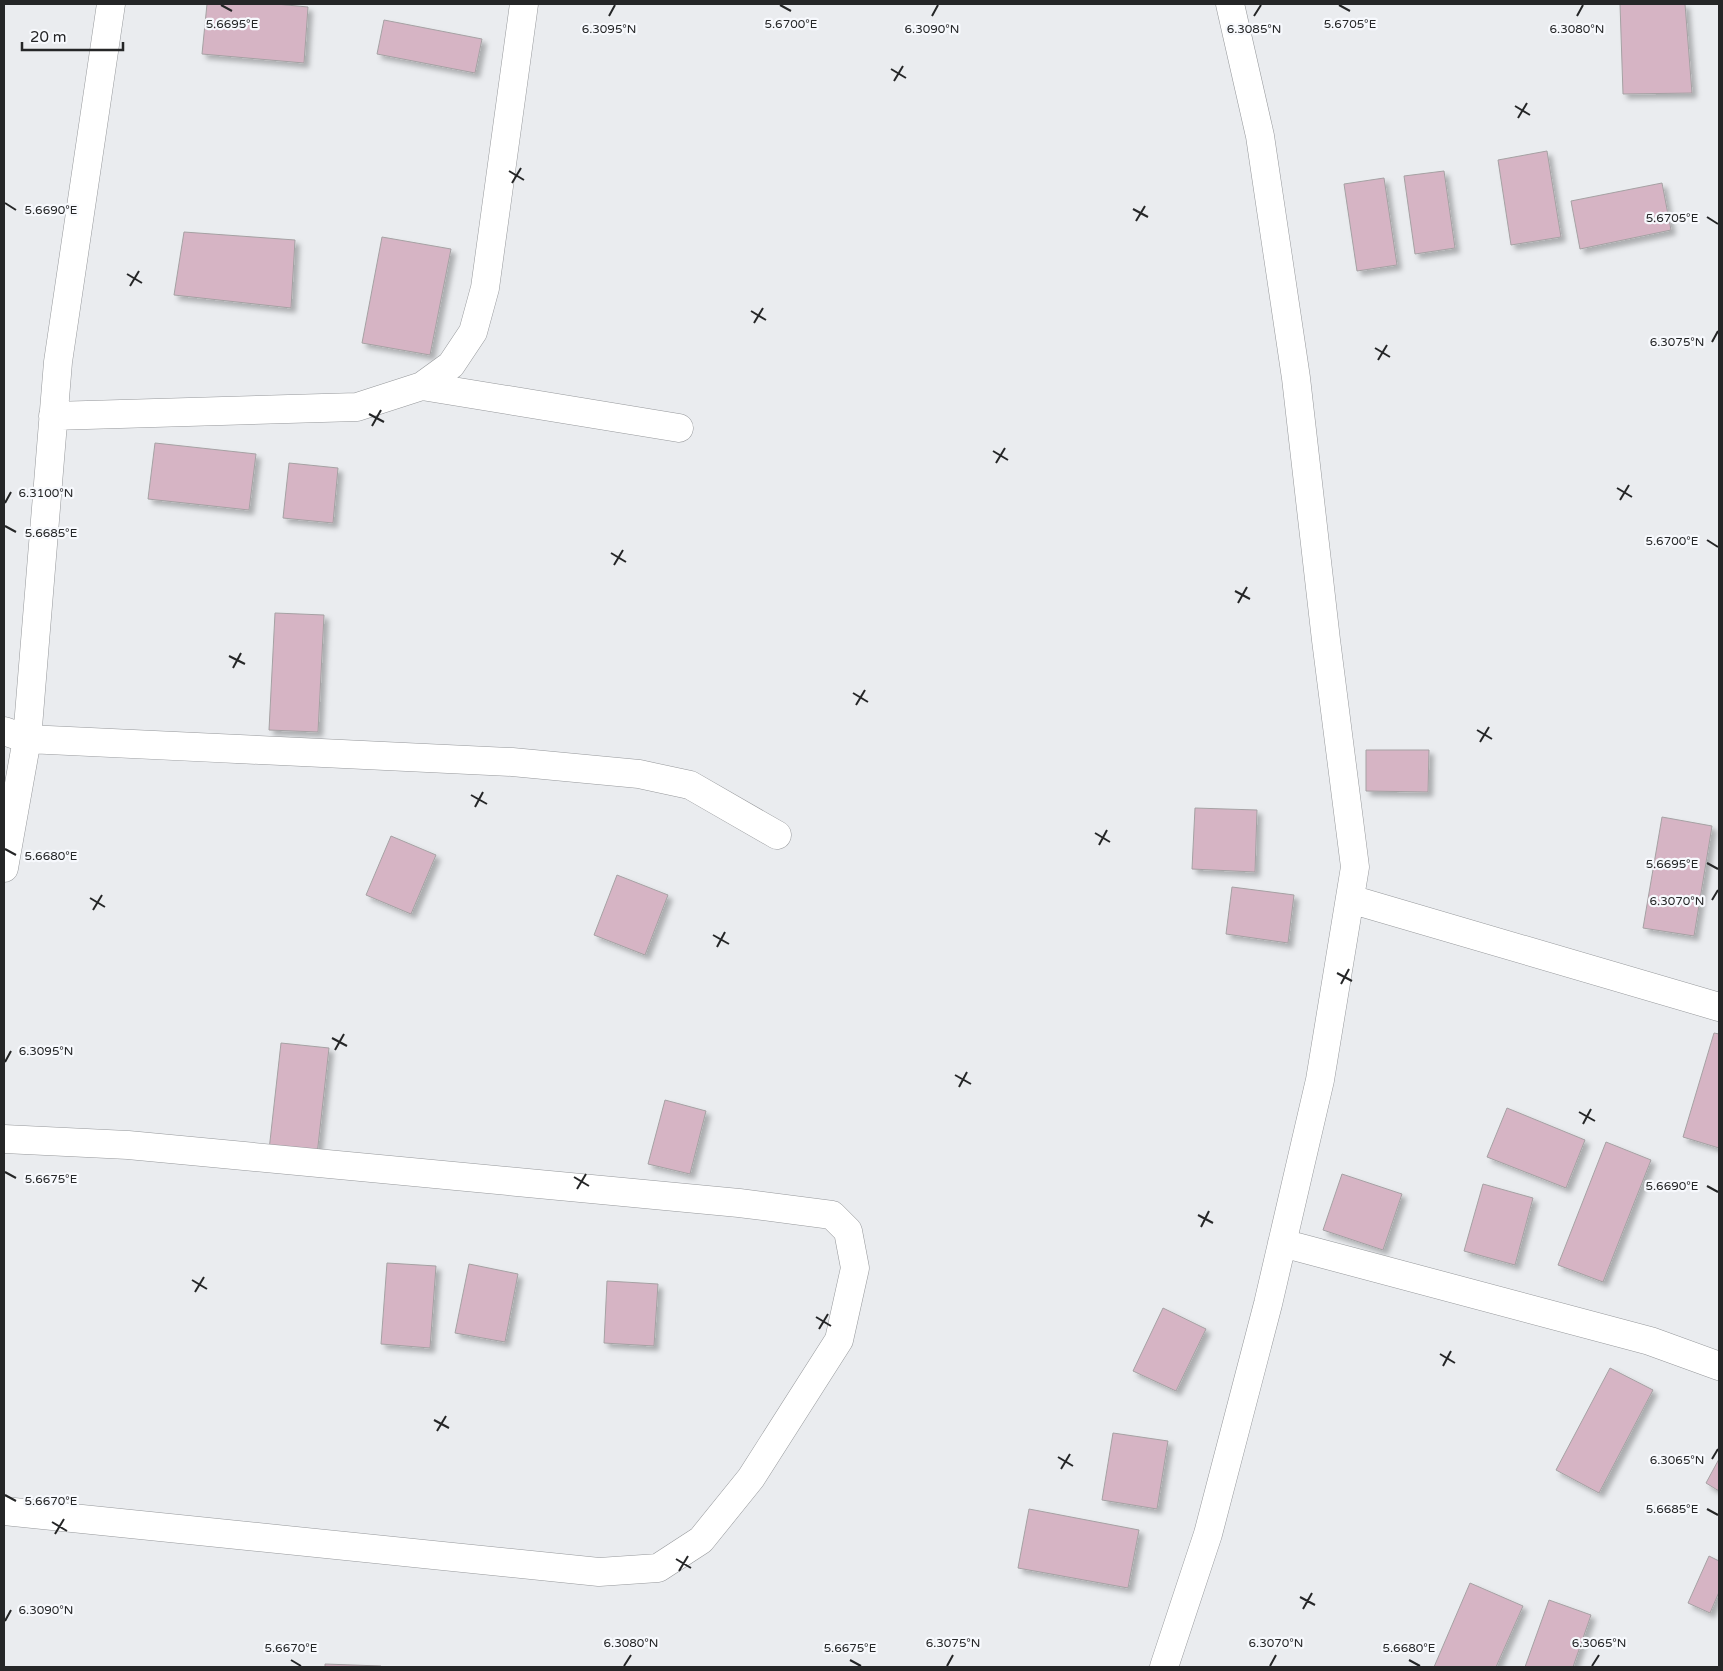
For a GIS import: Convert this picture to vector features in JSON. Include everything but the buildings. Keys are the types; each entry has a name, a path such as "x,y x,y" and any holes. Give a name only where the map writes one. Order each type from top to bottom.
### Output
{"street":[{"path":"4,868 15,735 58,362 111,4"},
{"path":"53,416 357,407 422,386 451,365 473,332 485,288 524,4"},
{"path":"1164,1667 1208,1534 1268,1304 1320,1080 1355,867 1326,640 1296,378 1260,136 1230,4"},
{"path":"422,386 679,428"},
{"path":"15,735 512,762 639,774 690,785 777,835"},
{"path":"1350,898 1719,1007"},
{"path":"4,1139 138,1146 720,1201 832,1215 848,1231 855,1268 839,1340 751,1478 701,1540 658,1568 599,1572 4,1511"},
{"path":"1282,1243 1650,1341 1719,1366"}]}
